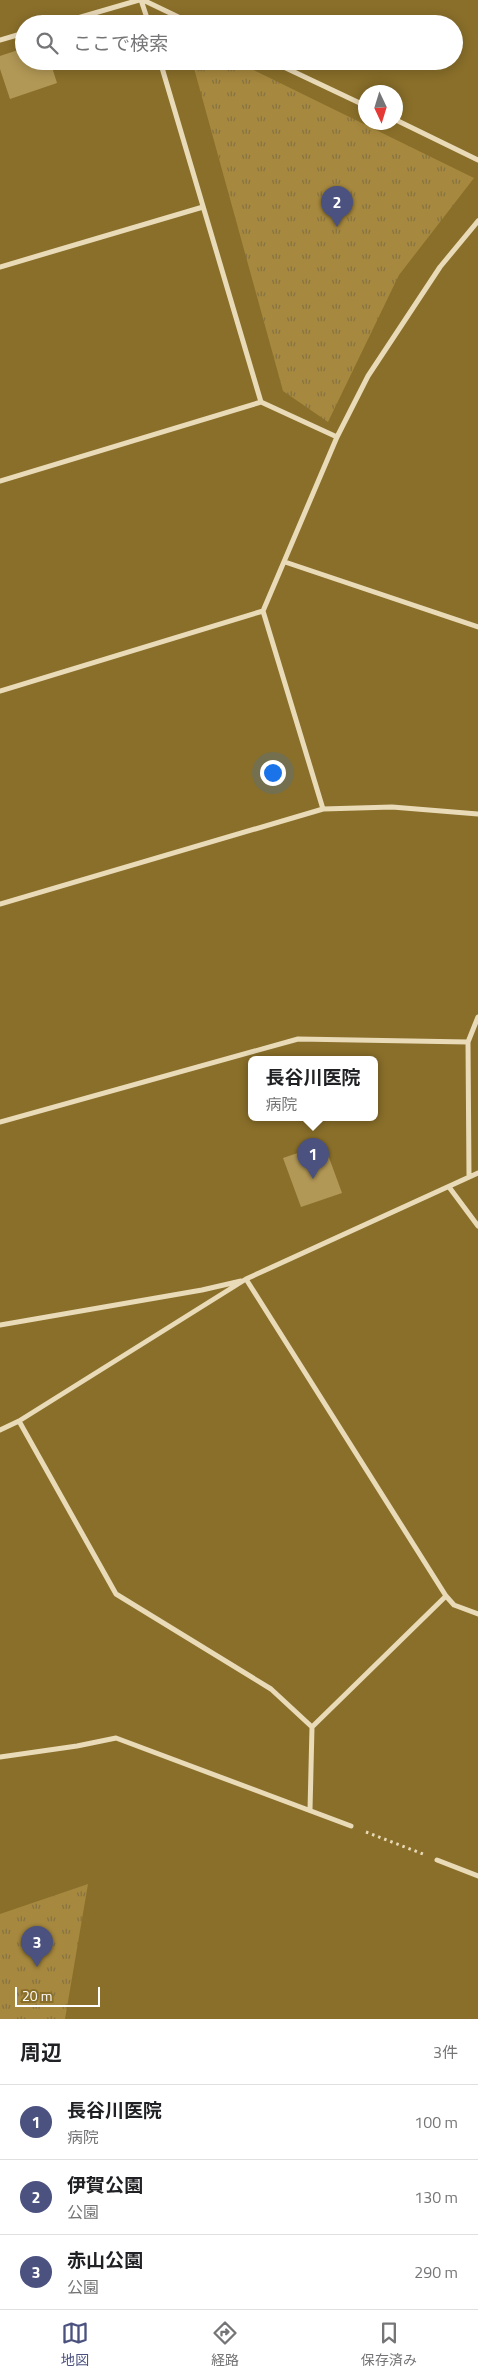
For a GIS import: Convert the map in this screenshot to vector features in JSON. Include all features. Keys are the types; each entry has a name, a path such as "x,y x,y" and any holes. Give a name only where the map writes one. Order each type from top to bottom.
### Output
{"street":[{"path":"141,0 145,15"},
{"path":"88,15 141,0 174,15"},
{"path":"0,40 15,36"},
{"path":"163,70 261,402"},
{"path":"290,70 358,102"},
{"path":"403,123 478,160"},
{"path":"0,267 203,207"},
{"path":"323,809 263,611 337,437 373,368 440,266 478,221"},
{"path":"0,480 261,402 337,437"},
{"path":"284,562 478,628"},
{"path":"0,691 263,611"},
{"path":"0,904 323,809 392,807 478,814"},
{"path":"469,1176 468,1042 478,1017"},
{"path":"0,1122 298,1039 468,1042"},
{"path":"0,1430 246,1279 478,1173"},
{"path":"449,1186 478,1226"},
{"path":"0,1325 202,1290 246,1279"},
{"path":"246,1279 446,1596 454,1605 478,1614"},
{"path":"18,1420 116,1594 271,1689 312,1727"},
{"path":"310,1810 312,1727 446,1596"},
{"path":"0,1757 116,1738 351,1826"},
{"path":"437,1860 478,1876"}],"path":[{"path":"351,1826 437,1860"}],"green space":[{"path":"194,70 253,70 358,121 358,130 376,130 474,178 399,275 328,422 283,391"},
{"path":"88,1884 65,2019 0,2019 0,1914"}],"building":[{"path":"15,51 15,70 53,70 57,83 10,99 0,69 0,56"},
{"path":"324,1144 342,1193 301,1207 283,1158"}],"place":[{"name":"伊賀公園","path":"337,227"},
{"name":"長谷川医院","path":"313,1179"},
{"name":"赤山公園","path":"37,1967"}]}
